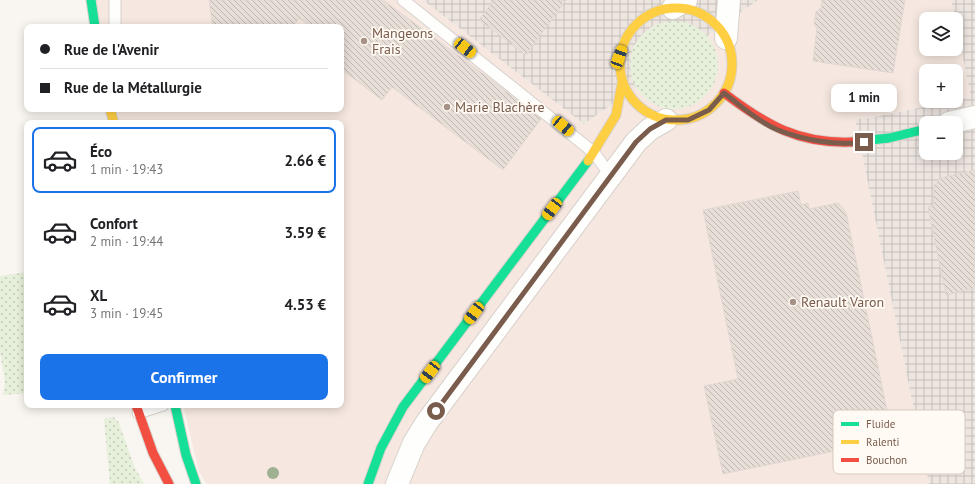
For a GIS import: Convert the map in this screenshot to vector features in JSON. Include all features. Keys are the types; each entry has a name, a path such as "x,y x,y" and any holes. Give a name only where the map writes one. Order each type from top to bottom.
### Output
{"street":[{"path":"91,0 95,24"},
{"path":"622,83 639,108 666,120 688,120 709,110 724,93 732,66 726,38 729,0"},
{"path":"368,484 381,448 403,407 594,152 616,115 622,83 619,57 628,32 648,15 679,4 712,21 726,38"},
{"path":"724,93 777,129 805,138 850,144 891,138 919,131"},
{"path":"963,120 975,117"},
{"path":"397,484 414,443 427,422 636,142 650,129 666,120"},
{"path":"176,408 186,455 196,484"},
{"path":"137,409 153,453 169,484"}],"lane":[{"path":"115,0 115,24"},
{"path":"403,0 594,152 611,176"}],"shaded area":[{"path":"92,0 423,0 584,124 758,0 951,0 954,12 919,12 919,56 962,56 971,97 963,99 963,64 919,64 919,108 870,118 855,119 914,410 833,410 833,474 927,474 929,484 207,484 199,472 184,408 344,408 344,120 119,120 117,112 344,112 344,24 97,24"},
{"path":"423,0 758,0 584,124"},
{"path":"951,0 975,0 975,484 929,484 927,474 965,474 965,410 914,410 855,119 870,118 919,108 963,108 963,99 971,97 963,56 963,12 953,12"}],"green space":[{"path":"674,21 691,24 699,28 711,40 715,48 718,65 715,82 711,90 699,102 691,106 674,109 657,106 649,102 637,90 633,82 630,65 633,48 637,40 649,28 657,24"},
{"path":"24,272 24,393 3,395 5,382 0,352 0,276"},
{"path":"113,417 118,421 135,468 144,484 110,484 104,419"}],"building":[{"path":"209,0 383,0 494,82 541,119 503,170 392,87 382,100 344,71 344,24 307,24 299,18 295,24 213,24"},
{"path":"494,0 566,0 526,55 479,20"},
{"path":"822,0 905,0 893,73 813,61 817,29 814,24 816,12 821,8"},
{"path":"975,170 975,288 946,295 928,207 933,206 934,185 941,178"},
{"name":"Renault Varon","path":"798,191 801,205 808,203 809,209 838,203 846,212 887,410 833,410 833,451 723,474 704,386 738,379 703,210"}],"traffic: fast":[{"path":"91,0 95,24"},
{"path":"852,142 889,138 919,131"},
{"path":"368,484 381,448 403,407 588,161"},
{"path":"176,408 186,455 196,484"}],"traffic: slow":[{"path":"676,8 687,9 697,13 707,18 715,25 722,33 727,43 731,53 732,64 731,75 727,85 722,95 715,103 707,110 697,115 687,119 676,120 665,119 655,115 645,110 637,103 630,95 625,85 621,75 620,64 621,53 625,43 630,33 637,25 645,18 655,13 665,9 676,8"},
{"path":"588,161 616,115 622,83"},
{"path":"111,112 113,120"}],"traffic: jam":[{"path":"724,93 769,123 799,136 815,140 852,142"},
{"path":"137,408 153,453 169,484"}],"place":[{"name":"Mangeons Frais","path":"364,41"},
{"name":"Marie Blachère","path":"447,107"},
{"name":"Renault Varon","path":"793,302"}],"route":[{"path":"436,411 636,142 650,129 666,120 688,120 709,110 724,93 745,109 777,129 805,138 850,144 864,142"}]}
